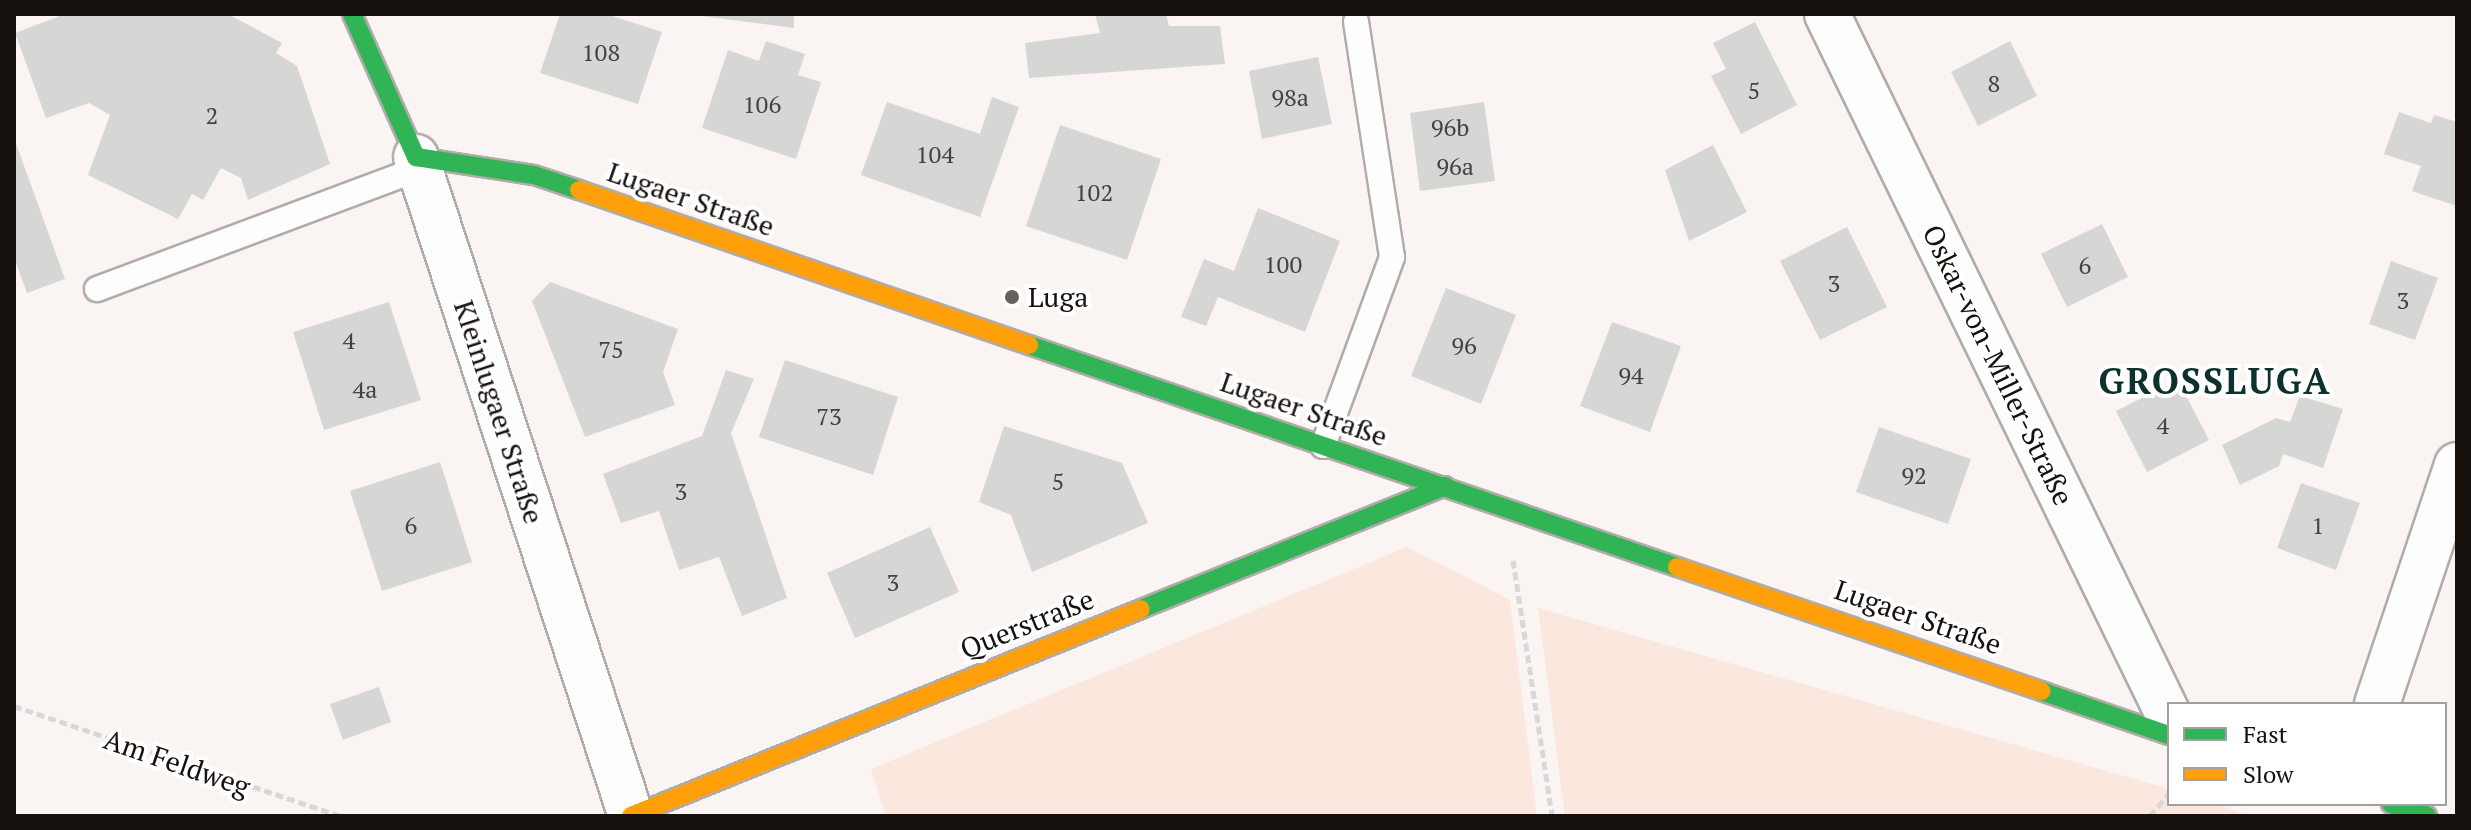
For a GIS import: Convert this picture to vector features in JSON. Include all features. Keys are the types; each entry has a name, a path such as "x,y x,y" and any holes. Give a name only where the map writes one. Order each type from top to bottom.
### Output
{"street":[{"name":"Kleinlugaer Straße","path":"352,14 418,162 630,815"},
{"name":"Oskar-von-Miller-Straße","path":"1827,14 2167,712"},
{"name":"Lugaer Straße","path":"418,162 534,175 1323,446 1505,505 2167,734"},
{"path":"2378,702 2457,465"},
{"name":"Querstraße","path":"630,815 1445,486"},
{"path":"2397,806 2427,816"}],"lane":[{"path":"1323,446 1392,257 1356,22"},
{"path":"97,289 418,162"}],"path":[{"path":"1505,505 1552,816"},
{"name":"Am Feldweg","path":"14,706 341,816"},
{"path":"2150,816 2167,795"}],"shaded area":[{"path":"1407,547 1510,600 1537,816 886,816 871,769"},
{"path":"1538,608 2167,788 2167,806 2221,806 2251,816 1565,816"}],"building":[{"path":"65,14 228,14 282,43 276,53 297,66 330,164 248,200 241,178 221,168 203,200 192,194 178,219 88,175 110,115 89,103 46,118 15,33"},
{"path":"560,14 606,14 662,32 638,104 540,73"},
{"path":"794,14 794,28 702,16"},
{"path":"1095,14 1166,14 1169,26 1220,26 1225,64 1029,78 1025,43 1100,33"},
{"path":"1755,22 1797,105 1741,134 1711,76 1726,69 1713,43"},
{"path":"766,41 805,54 798,75 821,82 796,159 702,128 728,50 759,61"},
{"path":"2010,41 2037,96 1978,126 1951,72"},
{"path":"1318,57 1332,124 1262,139 1249,71"},
{"path":"992,97 1019,107 980,217 861,175 887,102 980,134"},
{"path":"1484,102 1495,181 1420,191 1410,113"},
{"path":"2399,112 2431,123 2434,115 2457,122 2457,206 2412,191 2421,166 2384,154"},
{"path":"1060,125 1161,159 1127,260 1026,226"},
{"path":"14,138 65,279 27,293 14,258"},
{"path":"1713,145 1747,212 1689,241 1665,170"},
{"path":"1258,208 1340,241 1305,332 1218,297 1206,326 1181,317 1204,259 1234,271"},
{"path":"2102,224 2128,277 2067,307 2041,254"},
{"path":"1847,227 1887,307 1820,340 1780,261"},
{"path":"2391,261 2438,278 2415,340 2369,324"},
{"path":"550,282 678,329 663,372 675,405 585,437 532,301"},
{"path":"1446,288 1516,315 1481,404 1411,376"},
{"path":"389,302 421,400 324,430 293,332"},
{"path":"1612,322 1681,346 1650,432 1580,406"},
{"path":"785,360 898,397 873,475 759,437"},
{"path":"726,370 754,379 731,433 787,598 742,616 719,557 679,570 659,511 621,523 603,474 702,436"},
{"path":"2178,380 2209,440 2147,472 2116,411"},
{"path":"2300,396 2343,409 2323,468 2283,454 2279,466 2240,485 2222,445 2276,418 2290,422"},
{"path":"1004,426 1122,463 1148,523 1032,572 1011,515 979,502"},
{"path":"1879,427 1971,459 1948,524 1856,492"},
{"path":"440,462 472,562 382,591 350,491"},
{"path":"2301,483 2360,503 2336,570 2277,548"},
{"path":"930,527 959,592 855,638 827,573"},
{"path":"379,687 391,722 343,740 330,704"}],"traffic: fast":[{"path":"352,14 416,157 534,175 579,190"},
{"path":"1029,345 1677,567"},
{"path":"1141,609 1445,486"},
{"path":"2041,691 2167,734"},
{"path":"2397,806 2427,816"}],"traffic: slow":[{"path":"579,190 1029,345"},
{"path":"1677,567 2041,691"},
{"path":"631,816 1141,609"}],"place":[{"name":"Luga","path":"1012,297"}],"district":[{"name":"GROSSLUGA","path":"2215,381"}]}
